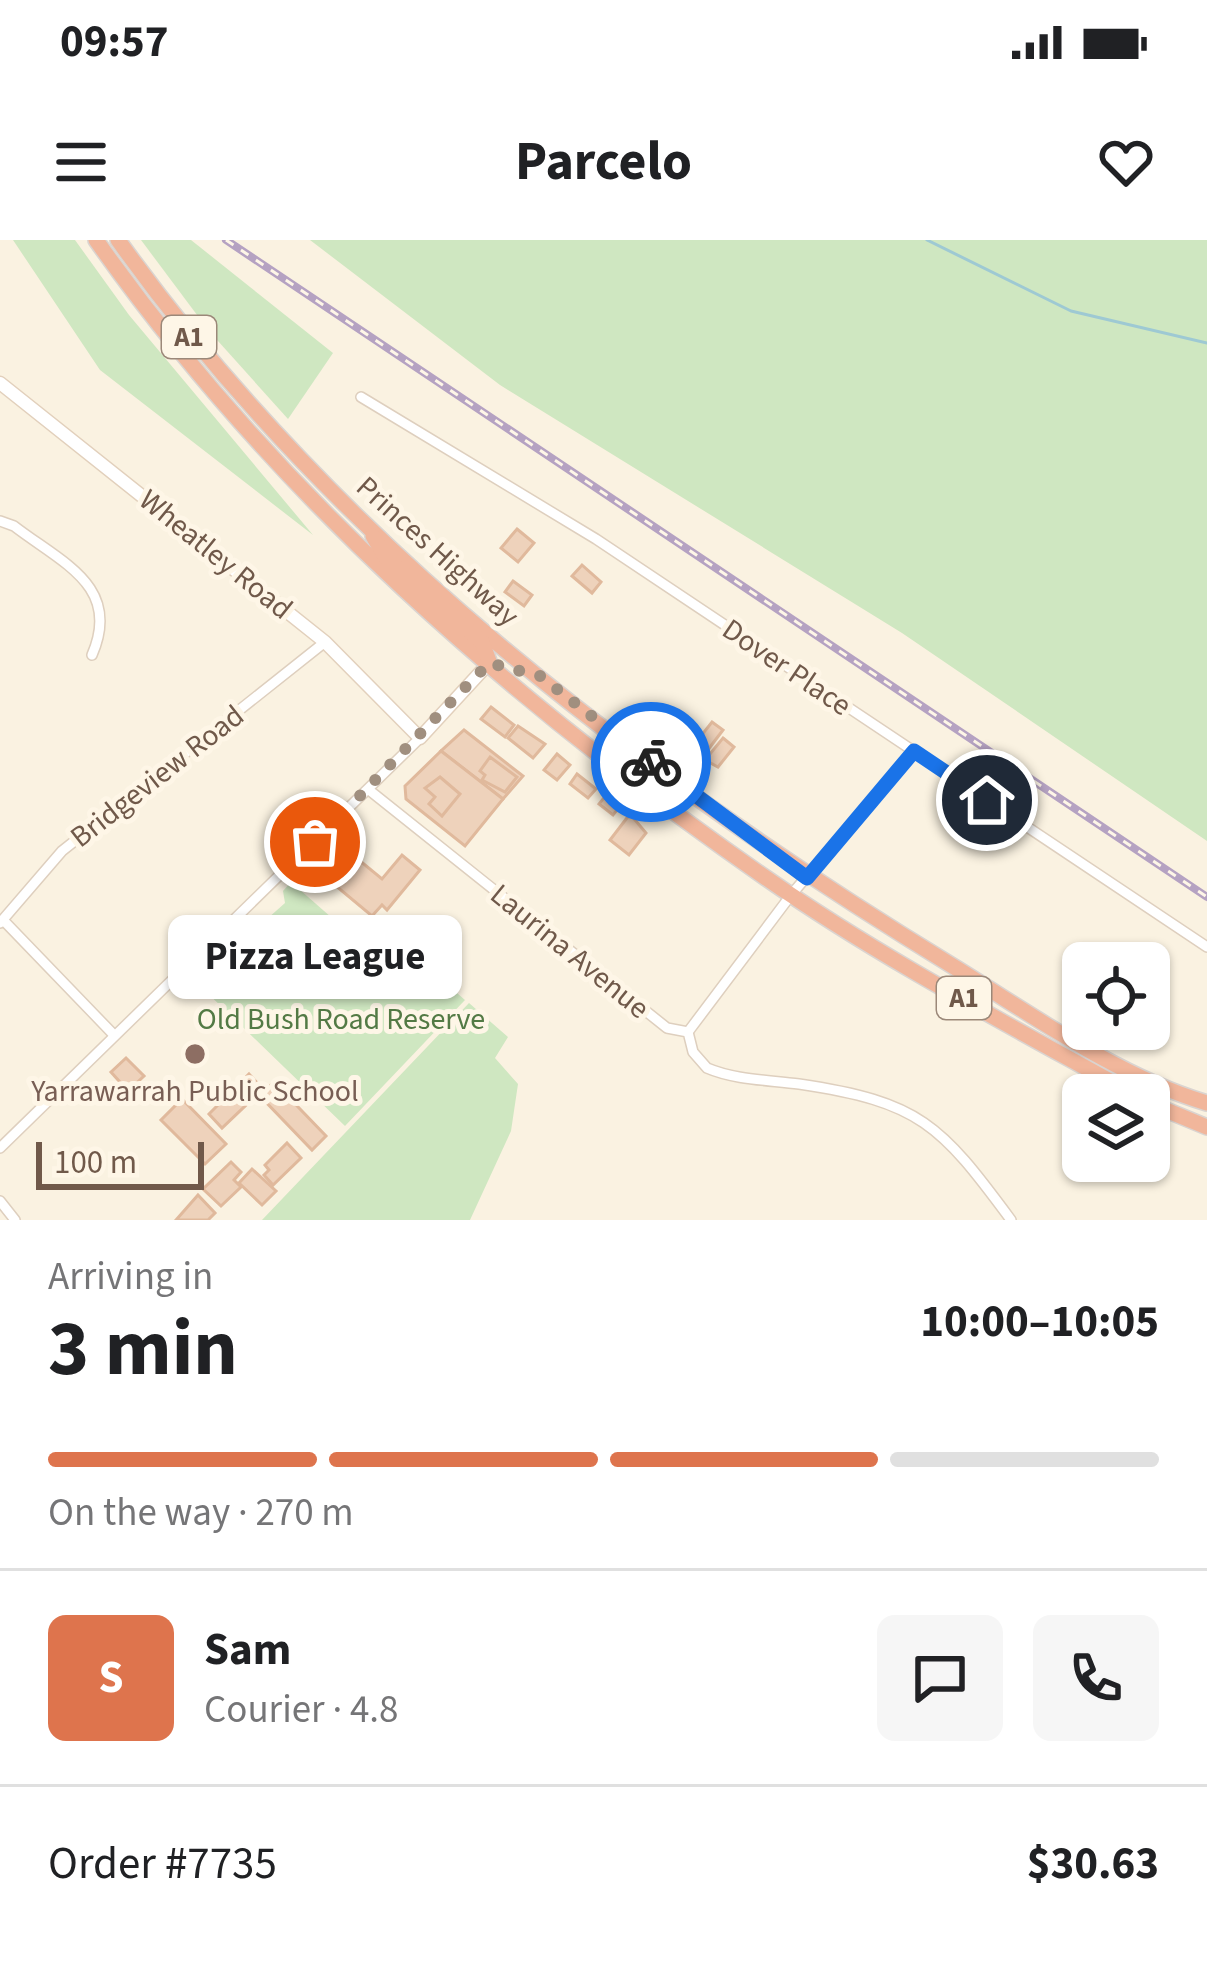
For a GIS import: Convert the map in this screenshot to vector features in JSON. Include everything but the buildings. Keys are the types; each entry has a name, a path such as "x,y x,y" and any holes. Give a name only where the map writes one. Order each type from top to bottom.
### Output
{"highway":[{"name":"Princes Highway","path":"96,240 173,347 248,436 343,534 489,663 681,817 791,895 1099,1074"},
{"name":"Princes Highway","path":"118,240 212,367 370,527 540,676 807,878 1044,1022 1207,1103"},
{"path":"370,527 386,558 482,642 489,663 540,676"},
{"path":"1170,1111 1207,1127"}],"street":[{"name":"Wheatley Road","path":"0,382 325,641 420,738"},
{"name":"Dover Place","path":"362,397 596,539 1207,947"},
{"path":"0,521 83,580 100,600 102,633 92,656"},
{"name":"Bridgeview Road","path":"1,921 53,859 325,641"},
{"path":"0,1148 369,790 489,663"},
{"path":"688,1032 791,895 914,751"},
{"name":"Laurina Avenue","path":"369,790 667,1028 688,1032 697,1058 712,1070 870,1096 918,1116 952,1144 1011,1220"},
{"path":"1,921 114,1035"},
{"path":"0,1201 15,1220"}],"green space":[{"path":"13,240 75,240 129,315 313,535 100,370"},
{"path":"141,240 191,240 333,353 288,419 209,331"},
{"path":"310,240 1207,240 1207,841 902,633 500,385"},
{"name":"Old Bush Road Reserve","path":"291,882 364,946 381,927 465,1000 345,1126 196,982 285,903 283,891"},
{"path":"469,1003 508,1037 495,1058 518,1084 511,1131 470,1220 262,1220"}],"waterway":[{"path":"927,240 1071,311 1207,343"}],"railway":[{"path":"226,240 1207,897"}],"way so far":[{"path":"315,842 489,663 540,676 651,762"}],"place":[{"name":"Pizza League","path":"315,842"},
{"name":"Yarrawarrah Public School","path":"195,1054"}],"route":[{"path":"651,762 807,878 914,751 987,800"}]}
